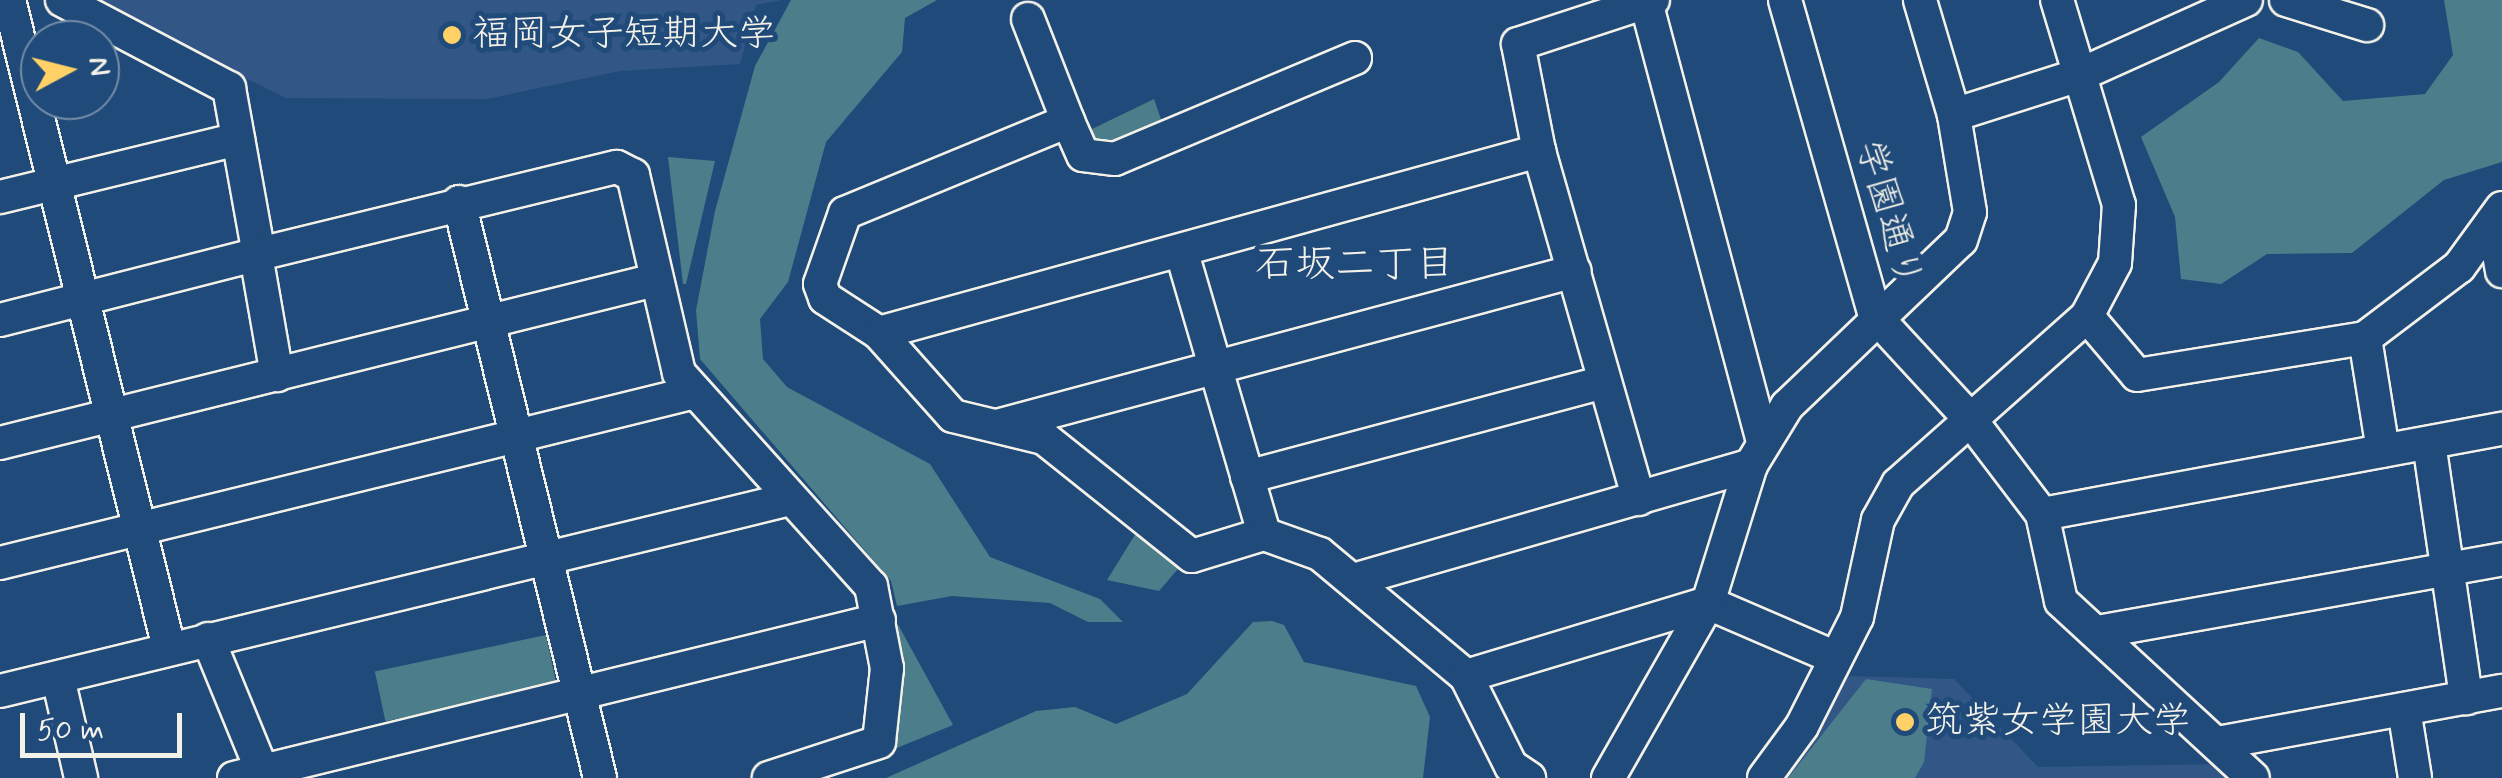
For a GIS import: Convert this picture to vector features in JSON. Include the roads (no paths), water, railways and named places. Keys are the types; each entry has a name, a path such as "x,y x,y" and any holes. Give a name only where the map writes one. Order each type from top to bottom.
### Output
{"street":[{"path":"9,0 12,67 54,183 169,648"},
{"path":"62,0 229,88 277,375"},
{"name":"学園通り","path":"1785,0 1875,316 1969,418 2042,514"},
{"path":"1608,778 1708,603 1757,454 1817,370 1961,240 1970,212 1954,115 1920,0"},
{"path":"1764,778 1856,617 1878,520 1898,484 2088,316 2104,292 2121,235 2120,206 2057,0"},
{"path":"1954,115 2078,74 2246,0"},
{"path":"2286,0 2366,26"},
{"path":"1639,498 1539,151 1518,44 1649,1 1757,454"},
{"path":"1028,19 1083,155 1116,160 1356,58"},
{"path":"1068,121 840,216 820,284 825,298 879,333 952,416 1044,438 1192,556 1264,534 1311,548 1356,580 1466,676 1512,766 1529,778"},
{"path":"0,196 238,139"},
{"path":"879,333 1182,253 1539,151"},
{"path":"0,320 460,202 617,166 633,174 678,374 871,586 879,620 888,668 876,748 769,778"},
{"path":"460,202 600,778"},
{"path":"2088,316 2136,375 2365,338 2459,267 2498,214"},
{"path":"2498,214 2502,271"},
{"path":"1182,253 1264,534"},
{"path":"992,428 1214,365 1574,272"},
{"path":"0,443 655,280"},
{"path":"2365,338 2383,451"},
{"path":"1246,477 1605,382"},
{"path":"0,563 695,392"},
{"path":"2253,778 2223,742 2061,601 2042,514 2502,428"},
{"path":"2429,443 2466,698"},
{"path":"1356,580 1639,498 1757,454"},
{"path":"0,691 790,499"},
{"path":"2098,632 2502,559"},
{"path":"1466,676 1708,603 1836,658"},
{"path":"208,639 253,776 879,620"},
{"path":"58,678 81,778"},
{"path":"2223,742 2502,692"},
{"path":"2404,709 2415,778"}],"place":[{"name":"福岡女子短期大学","path":"452,35"},
{"name":"筑紫女学園大学","path":"1905,722"}],"district":[{"name":"石坂二丁目","path":"1355,265"}]}
